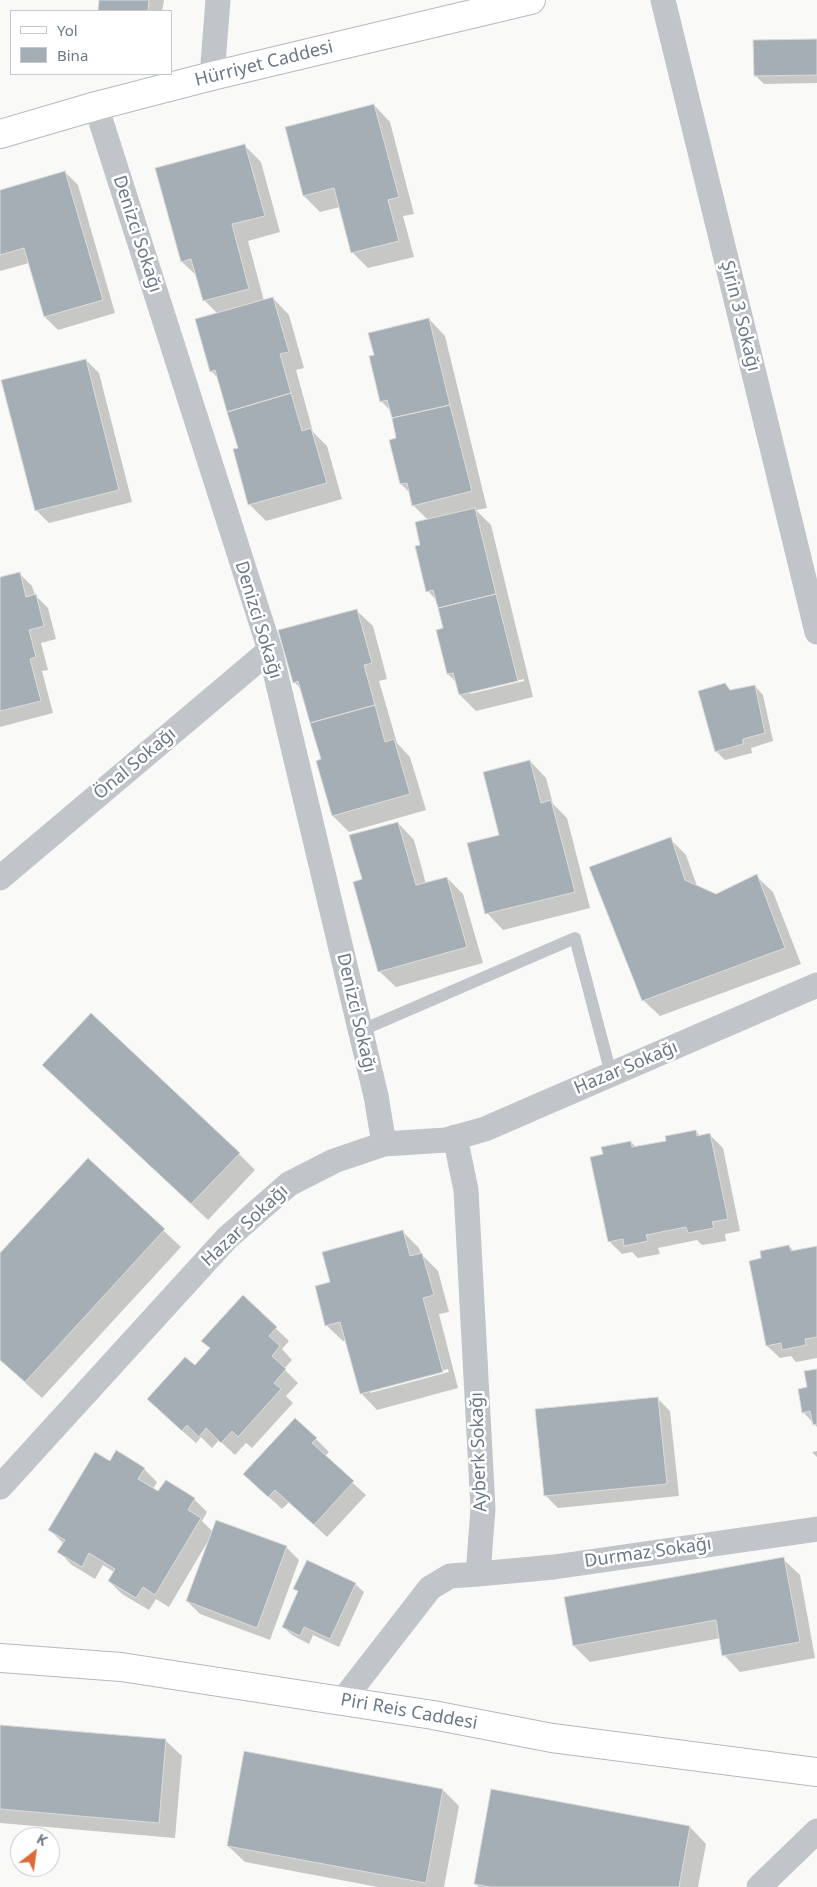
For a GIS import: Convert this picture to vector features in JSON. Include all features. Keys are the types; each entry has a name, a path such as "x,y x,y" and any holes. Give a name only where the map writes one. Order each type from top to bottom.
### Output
{"main road":[{"name":"Hürriyet Caddesi","path":"0,134 96,106 212,76 518,1"},
{"name":"Piri Reis Caddesi","path":"0,1658 121,1666 433,1715 552,1738 817,1772"}],"street":[{"path":"212,76 218,0"},
{"name":"Şirin 3 Sokağı","path":"663,0 817,632"},
{"name":"Denizci Sokağı","path":"96,106 270,650 376,1096 384,1144"},
{"name":"Önal Sokağı","path":"0,878 270,650"},
{"name":"Hazar Sokağı","path":"0,1486 228,1238 289,1184 334,1161 384,1144 446,1140 486,1129 817,985"},
{"name":"Ayberk Sokağı","path":"455,1137 466,1190 469,1240 483,1508 478,1574"},
{"name":"Durmaz Sokağı","path":"478,1574 554,1567 817,1529"},
{"path":"343,1700 430,1588 450,1576 478,1574"},
{"path":"760,1887 817,1831"}],"lane":[{"path":"360,1030 575,938 612,1074"}],"building":[{"path":"99,0 149,0 148,10 98,10"},
{"path":"817,39 817,75 754,76 753,40"},
{"path":"374,104 399,197 388,200 399,241 351,253 334,188 303,196 285,127"},
{"path":"245,144 265,216 232,224 249,289 203,301 191,259 181,262 155,168"},
{"path":"65,171 103,300 44,317 24,248 0,255 0,190"},
{"path":"273,297 289,352 280,354 291,393 227,412 215,370 210,372 195,319"},
{"path":"429,318 450,405 392,418 387,400 380,402 369,356 374,355 368,333"},
{"path":"86,359 119,490 35,511 1,380"},
{"path":"291,393 302,431 311,428 327,483 248,505 233,449 238,448 227,412"},
{"path":"450,405 472,491 412,506 407,483 400,484 389,440 396,438 392,418"},
{"path":"475,508 496,594 438,608 433,590 426,592 415,546 420,545 415,522"},
{"path":"20,572 26,597 36,594 44,626 29,630 36,657 30,659 41,701 0,711 0,577"},
{"path":"496,594 518,681 459,695 453,673 447,674 436,630 443,628 438,608"},
{"path":"357,609 372,663 364,665 375,705 310,723 298,681 293,683 278,630"},
{"path":"725,683 730,690 755,685 765,733 743,739 743,744 715,752 698,691"},
{"path":"375,705 385,742 394,739 410,794 332,816 316,761 321,759 310,723"},
{"path":"530,760 541,803 551,800 575,892 485,914 467,843 499,835 483,772"},
{"path":"398,822 416,885 447,877 467,947 378,972 353,882 362,879 349,835"},
{"path":"671,837 685,880 716,894 757,874 785,948 642,1001 589,867"},
{"path":"91,1013 240,1153 191,1204 42,1065"},
{"path":"696,1130 697,1136 710,1133 728,1219 712,1222 714,1228 688,1233 686,1227 646,1235 648,1241 624,1246 623,1239 608,1242 590,1157 603,1154 601,1147 631,1141 632,1147 666,1141 665,1136"},
{"path":"88,1158 165,1229 25,1382 0,1360 0,1253"},
{"path":"403,1230 410,1256 422,1253 434,1295 423,1298 443,1372 360,1394 340,1322 325,1326 315,1286 330,1282 322,1252"},
{"path":"789,1245 791,1251 817,1246 817,1337 805,1339 806,1345 782,1350 781,1343 766,1346 749,1261 761,1258 760,1251"},
{"path":"243,1295 277,1327 269,1336 280,1346 272,1356 286,1369 274,1383 281,1389 238,1437 232,1431 221,1443 206,1428 199,1437 187,1425 182,1431 147,1399 185,1357 195,1365 210,1348 201,1341"},
{"path":"817,1369 817,1424 813,1425 810,1411 802,1413 798,1389 807,1387 804,1371"},
{"path":"658,1397 667,1484 544,1496 535,1409"},
{"path":"295,1418 317,1438 312,1443 354,1481 314,1525 275,1490 268,1497 243,1474"},
{"path":"116,1450 145,1468 138,1479 158,1491 166,1480 195,1498 188,1510 201,1518 155,1595 143,1587 136,1598 108,1581 115,1569 89,1553 82,1567 57,1552 65,1540 48,1530 95,1452 110,1461"},
{"path":"216,1520 287,1546 257,1628 186,1601"},
{"path":"784,1557 800,1642 722,1656 716,1620 573,1646 564,1597"},
{"path":"307,1560 356,1583 330,1639 304,1627 300,1636 282,1627 298,1591 293,1589"},
{"path":"0,1725 166,1739 159,1823 0,1809"},
{"path":"244,1751 443,1789 426,1883 227,1846"},
{"path":"491,1789 690,1826 679,1887 490,1887 474,1884"}]}
